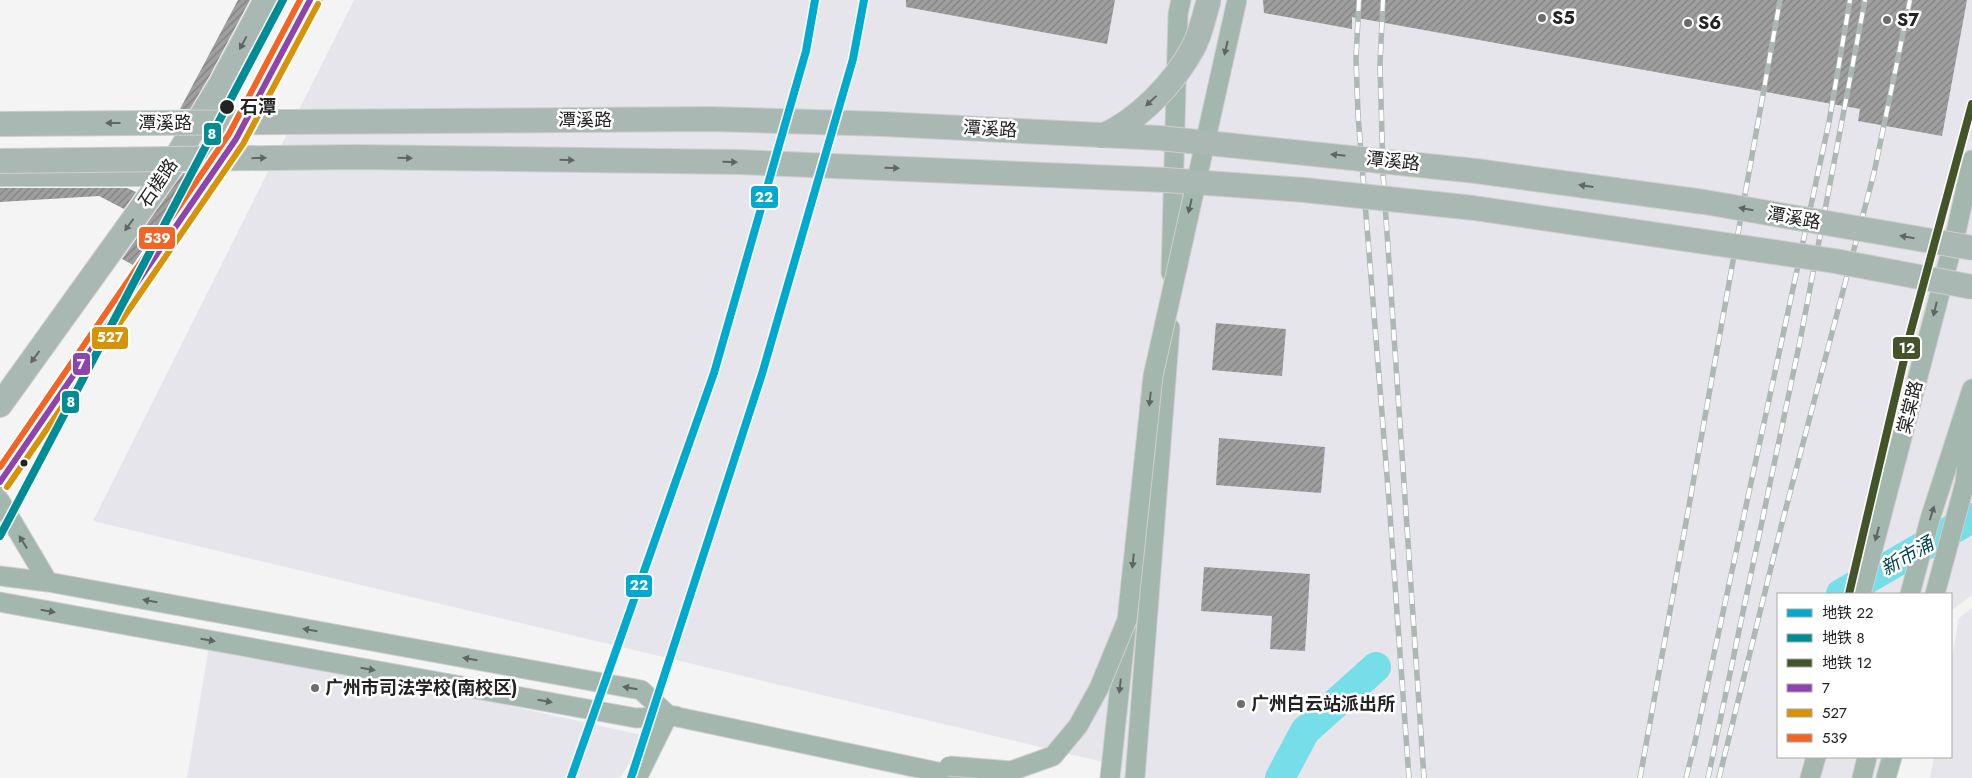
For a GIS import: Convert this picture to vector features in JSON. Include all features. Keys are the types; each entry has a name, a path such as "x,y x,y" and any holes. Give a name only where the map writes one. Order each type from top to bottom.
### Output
{"main road":[{"name":"石槎路","path":"0,405 166,174 221,84 266,0"},
{"path":"0,482 236,139 310,0"},
{"path":"320,122 415,135 764,132 1073,142 1095,139 1118,130 1152,101 1175,77 1194,47 1209,0"},
{"name":"潭溪路","path":"0,124 711,119 883,124 1160,138 1476,171 1704,202 1972,248"},
{"name":"潭溪路","path":"0,161 356,157 738,162 1166,180 1304,190 1474,208 1835,261 1972,287"},
{"path":"0,174 166,174"}],"street":[{"path":"1135,778 1170,330 1178,14 1181,0"},
{"path":"1110,778 1153,376 1237,0"},
{"name":"棠棠路","path":"1861,593 1940,287 1964,230 1972,160"},
{"path":"1940,287 1972,292"},
{"path":"1910,593 1930,519 1972,389"},
{"path":"1936,593 1965,482 1971,428"},
{"path":"0,501 48,582"},
{"path":"0,576 48,582 641,690 668,715 966,778"},
{"path":"0,602 636,718 668,715 751,725 949,766 1011,771 1053,756 1078,726 1099,688 1127,620"},
{"path":"636,778 668,715"},
{"path":"1810,778 1816,758"},
{"path":"1862,778 1867,758"},
{"path":"1886,778 1892,758"}],"shaded area":[{"path":"354,0 1972,0 1972,595 1952,610 1952,593 1777,593 1777,758 1895,758 1887,778 1102,778 1103,762 93,521"},
{"path":"1972,608 1972,778 1930,778 1934,758 1952,758 1952,658 1959,618"},
{"name":"广州市司法学校(南校区)","path":"210,640 646,736 620,778 187,778"}],"building":[{"path":"238,0 250,0 190,109 180,109"},
{"path":"280,0 288,0 230,109 222,109 278,6"},
{"path":"906,0 1115,0 1107,44 906,7"},
{"path":"1263,0 1967,0 1942,136 1858,121 1860,109 1352,17 1352,29 1264,13"},
{"path":"205,136 216,136 211,145 200,145"},
{"path":"183,173 196,173 133,265 122,259"},
{"path":"0,188 127,188 136,192 139,188 124,209 99,196 0,202"},
{"path":"1216,323 1286,329 1282,376 1212,370"},
{"path":"1219,438 1325,447 1321,493 1216,485"},
{"path":"1204,567 1310,574 1305,651 1270,649 1272,616 1201,611"}],"waterway":[{"name":"新市涌","path":"1843,593 1972,518"},
{"name":"新市涌","path":"1280,778 1305,731 1376,667"}],"railway":[{"path":"1359,0 1356,58 1358,115 1409,778"},
{"path":"1383,0 1380,64 1383,174 1424,778"},
{"path":"1640,778 1780,0"},
{"path":"1686,778 1829,122 1850,0"},
{"path":"1708,778 1800,341 1865,0"},
{"path":"1719,778 1781,527 1874,173 1910,0"}],"metro line":[{"name":"8","path":"0,536 283,0"},
{"name":"22","path":"571,778 714,373 806,51 815,0"},
{"name":"22","path":"631,778 762,374 853,59 864,0"},
{"name":"12","path":"1849,593 1910,334 1972,104"}],"transit line":[{"name":"539","path":"0,467 229,134 300,0"},
{"name":"7","path":"0,482 236,139 310,0"},
{"name":"527","path":"7,487 243,144 318,4"}],"place":[{"name":"S5","path":"1542,18"},
{"name":"S7","path":"1887,20"},
{"name":"S6","path":"1688,23"},
{"name":"石潭","path":"227,107"},
{"name":"广州市司法学校(南校区)","path":"315,688"},
{"name":"广州白云站派出所","path":"1241,704"}]}
